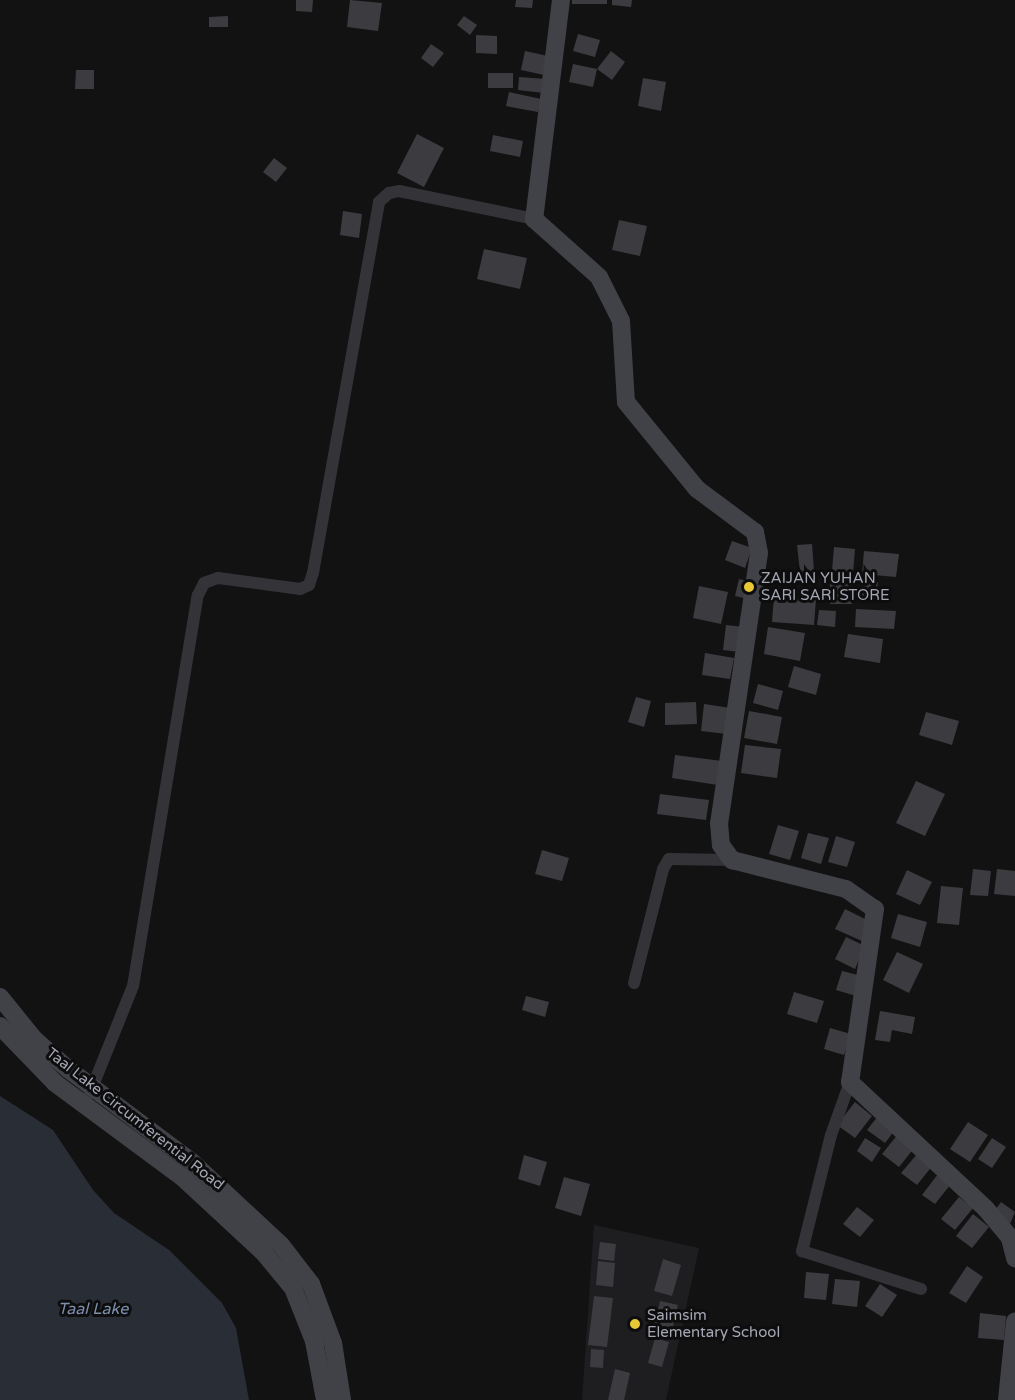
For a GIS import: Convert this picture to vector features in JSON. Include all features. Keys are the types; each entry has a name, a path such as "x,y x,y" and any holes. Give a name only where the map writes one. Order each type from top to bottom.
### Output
{"street":[{"path":"534,219 561,0"},
{"path":"83,1103 93,1088 133,986 198,595 204,583 218,578 300,589 309,585 379,202 399,191 534,219 599,277 621,321 626,402 697,489 755,532 759,553 718,823 721,845 732,860"},
{"path":"634,983 663,869 669,860 732,860 846,889 875,909 850,1082 831,1135 802,1251 921,1289"},
{"name":"Taal Lake Circumferential Road","path":"0,997 34,1039 93,1088 193,1162 281,1245 311,1284 333,1343 342,1400"},
{"name":"Taal Lake Circumferential Road","path":"0,1026 19,1050 83,1103 182,1177 264,1253 293,1288 314,1341 325,1400"},
{"path":"850,1082 986,1209 1010,1238 1015,1258"},
{"path":"1007,1400 1015,1321"}],"shaded area":[{"name":"Saimsim Elementary School","path":"594,1225 699,1248 666,1400 582,1400"}],"water":[{"name":"Taal Lake","path":"0,1096 53,1130 93,1190 114,1213 169,1250 222,1303 236,1328 249,1400 0,1400"}],"building":[{"path":"296,0 313,0 312,12 296,11"},
{"path":"350,0 382,3 378,31 347,27"},
{"path":"516,0 533,0 532,8 515,7"},
{"path":"572,0 607,0 607,4 572,4"},
{"path":"612,0 632,0 631,7 612,5"},
{"path":"228,16 228,27 209,27 209,17"},
{"path":"464,16 477,25 470,35 457,25"},
{"path":"578,34 600,40 595,57 573,51"},
{"path":"476,35 497,36 497,54 476,53"},
{"path":"431,44 444,53 433,67 421,58"},
{"path":"525,51 548,56 544,75 521,70"},
{"path":"611,51 625,62 612,80 597,69"},
{"path":"573,64 597,69 593,87 569,82"},
{"path":"76,70 94,70 94,89 75,89"},
{"path":"488,73 513,73 513,88 488,88"},
{"path":"519,77 546,79 544,93 518,90"},
{"path":"643,78 666,82 661,111 638,106"},
{"path":"509,92 541,99 538,112 506,106"},
{"path":"417,134 444,148 424,187 397,173"},
{"path":"493,135 523,141 520,157 490,151"},
{"path":"274,158 287,168 276,182 263,172"},
{"path":"343,211 362,214 359,238 340,235"},
{"path":"619,220 647,226 640,256 612,250"},
{"path":"484,249 527,258 520,289 477,279"},
{"path":"732,541 752,548 745,568 725,560"},
{"path":"812,544 814,571 800,572 797,545"},
{"path":"834,547 855,549 853,573 832,571"},
{"path":"864,551 899,554 896,577 862,574"},
{"path":"739,579 751,582 748,599 735,596"},
{"path":"830,580 852,580 852,604 830,604"},
{"path":"862,580 878,582 876,600 859,598"},
{"path":"699,586 728,592 721,624 693,618"},
{"path":"774,596 816,599 814,625 772,622"},
{"path":"856,609 896,611 894,629 855,627"},
{"path":"819,610 836,611 835,627 817,625"},
{"path":"726,625 744,627 740,652 723,650"},
{"path":"768,627 805,633 800,661 764,654"},
{"path":"848,634 883,639 880,663 844,657"},
{"path":"705,653 734,658 730,679 702,675"},
{"path":"794,666 821,674 816,695 788,687"},
{"path":"758,684 783,691 778,710 753,703"},
{"path":"636,697 651,701 644,727 628,722"},
{"path":"696,702 697,724 665,725 665,703"},
{"path":"704,704 731,708 727,734 701,731"},
{"path":"749,711 782,717 777,744 744,738"},
{"path":"926,712 959,721 952,745 919,735"},
{"path":"745,745 781,749 777,778 741,773"},
{"path":"675,755 722,761 718,785 672,778"},
{"path":"916,781 945,794 925,836 896,823"},
{"path":"660,794 709,800 706,820 657,814"},
{"path":"778,825 799,831 790,860 769,854"},
{"path":"808,833 829,838 821,864 801,858"},
{"path":"836,836 855,842 847,867 828,862"},
{"path":"542,850 569,858 562,881 535,874"},
{"path":"973,869 991,871 988,896 970,895"},
{"path":"997,869 1015,871 1015,896 994,894"},
{"path":"907,870 932,882 920,905 896,894"},
{"path":"941,886 963,888 959,925 937,923"},
{"path":"845,909 871,922 862,941 835,929"},
{"path":"898,914 927,922 920,947 891,938"},
{"path":"846,937 865,946 855,969 835,959"},
{"path":"897,952 923,964 909,993 883,980"},
{"path":"842,971 862,976 856,996 836,990"},
{"path":"794,992 824,1001 817,1023 787,1014"},
{"path":"526,996 549,1002 545,1017 522,1010"},
{"path":"880,1011 915,1017 912,1034 892,1030 890,1042 875,1040"},
{"path":"830,1028 851,1034 844,1055 824,1049"},
{"path":"855,1102 872,1116 855,1138 837,1125"},
{"path":"878,1116 895,1130 885,1143 867,1130"},
{"path":"968,1122 988,1135 970,1162 950,1149"},
{"path":"898,1134 915,1147 899,1167 882,1154"},
{"path":"865,1138 881,1148 872,1162 857,1151"},
{"path":"992,1138 1006,1147 992,1168 978,1159"},
{"path":"918,1153 933,1165 917,1185 901,1173"},
{"path":"524,1155 547,1162 540,1186 518,1179"},
{"path":"938,1174 951,1184 935,1204 922,1195"},
{"path":"564,1177 590,1184 581,1216 555,1208"},
{"path":"959,1197 973,1208 955,1230 941,1219"},
{"path":"1001,1202 1015,1212 1010,1224 993,1213"},
{"path":"857,1207 874,1220 860,1237 843,1224"},
{"path":"973,1214 989,1227 972,1248 956,1236"},
{"path":"600,1242 616,1244 614,1261 598,1259"},
{"path":"663,1259 681,1265 672,1296 654,1291"},
{"path":"598,1261 615,1263 613,1287 596,1285"},
{"path":"967,1266 983,1277 966,1303 949,1293"},
{"path":"806,1272 829,1274 826,1300 804,1298"},
{"path":"835,1279 860,1281 857,1307 832,1304"},
{"path":"880,1284 897,1295 882,1317 865,1306"},
{"path":"594,1296 613,1298 607,1347 588,1345"},
{"path":"660,1301 678,1305 670,1339 652,1335"},
{"path":"980,1313 1006,1316 1004,1340 978,1338"},
{"path":"655,1338 669,1342 662,1367 648,1363"},
{"path":"591,1349 604,1350 603,1368 590,1367"},
{"path":"615,1369 630,1373 624,1400 608,1400"}],"place":[{"name":"ZAIJAN YUHAN SARI SARI STORE","path":"749,587"},
{"name":"Saimsim Elementary School","path":"635,1324"}]}
